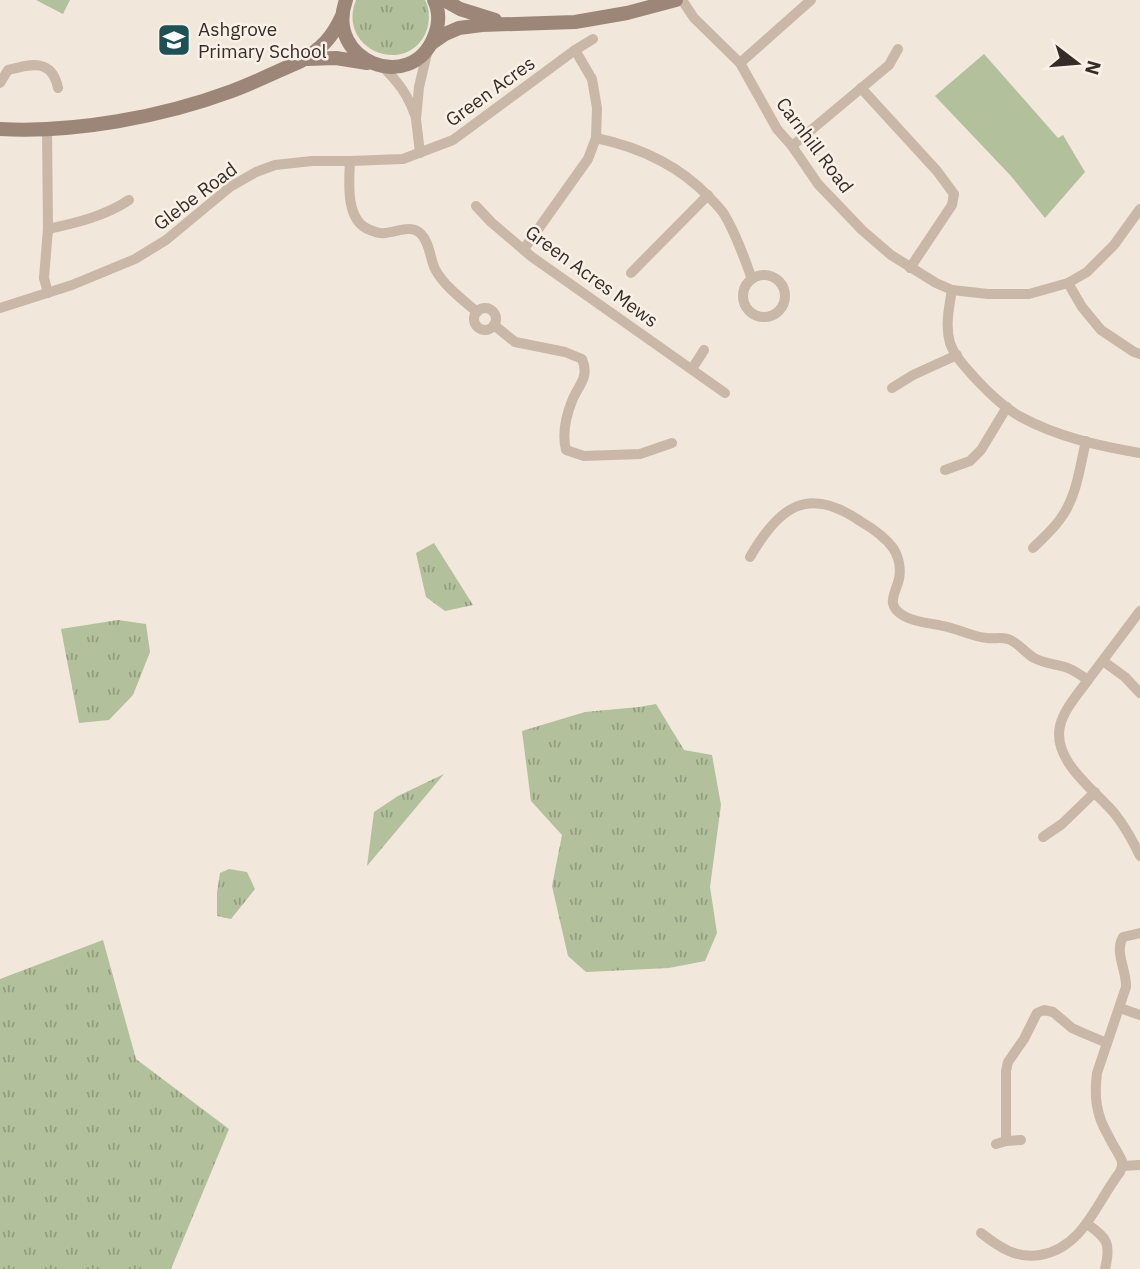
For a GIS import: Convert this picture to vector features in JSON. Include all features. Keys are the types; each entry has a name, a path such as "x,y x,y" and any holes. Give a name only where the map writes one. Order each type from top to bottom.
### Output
{"street":[{"path":"416,119 419,87 437,31 437,5 434,0"},
{"path":"444,0 474,14 510,24"},
{"path":"301,61 324,57 378,66 402,66 421,56 445,34 459,28 606,18 676,0"},
{"name":"Carnhill Road","path":"682,0 694,18 740,62 777,128 818,184 862,230 891,255 936,283 952,290 988,294 1029,294 1068,283 1087,272 1114,245 1140,209"},
{"path":"740,62 811,0"},
{"path":"0,129 47,129 130,119 232,91 301,61 329,41 342,7"},
{"path":"342,7 343,29 354,51 378,66 402,88 409,99 416,119 421,153"},
{"name":"Green Acres","path":"421,153 453,140 593,39"},
{"path":"792,146 889,65 898,49"},
{"path":"524,249 588,159 596,138 597,108 592,79 575,50"},
{"path":"0,83 8,70 35,64 48,67 56,77 58,88"},
{"path":"861,88 937,171 954,194 953,205 910,268"},
{"path":"47,129 48,229 44,278 48,293"},
{"path":"596,138 617,142 666,162 697,183 723,213 752,279"},
{"name":"Glebe Road","path":"0,308 48,293 135,259 166,240 230,187 275,165 324,160 403,159 421,153"},
{"path":"350,161 349,197 354,214 365,228 382,234 411,228 421,233 436,270 450,288 477,312"},
{"path":"631,273 708,195"},
{"path":"48,229 109,212 129,200"},
{"name":"Green Acres Mews","path":"476,206 532,257 725,393"},
{"path":"765,275 778,280 785,299 779,311 766,317 748,309 743,297 747,284 752,279 765,275"},
{"path":"1068,283 1082,307 1101,330 1140,354"},
{"path":"952,290 947,325 951,345 962,364 1007,407 1018,416 1043,427 1104,447 1140,453"},
{"path":"483,308 491,309 496,318 494,325 488,329 479,327 475,321 477,312 483,308"},
{"path":"494,325 515,342 565,352 582,359 585,366 583,380 572,401 563,437 566,450 584,456 640,454 672,443"},
{"path":"692,369 704,350"},
{"path":"892,388 957,355"},
{"path":"945,470 970,461 981,450 1007,407"},
{"path":"1033,548 1065,512 1077,483 1086,441"},
{"path":"750,557 760,539 790,510 809,502 833,505 866,524 894,549 900,568 892,601 895,609 903,615 914,621 987,638 1008,639 1034,658 1067,667 1088,680"},
{"path":"1140,611 1064,714 1060,723 1059,744 1070,765 1126,829 1140,856"},
{"path":"1103,661 1125,677 1140,693"},
{"path":"1043,837 1062,824 1095,792"},
{"path":"981,1233 998,1246 1022,1256 1045,1254 1060,1249 1087,1224 1120,1172 1122,1166 1119,1155 1096,1107 1095,1088 1097,1073 1124,997 1126,977 1119,950 1120,943 1123,937 1140,933"},
{"path":"1120,1008 1140,1015"},
{"path":"1021,1140 1001,1142 1008,1062 1037,1013 1044,1010 1053,1012 1072,1028 1107,1043"},
{"path":"1122,1166 1140,1165"},
{"path":"1087,1224 1104,1237 1108,1245 1109,1255 1105,1269"},
{"path":"1020,1269 1022,1256"}],"green space":[{"path":"36,0 70,0 63,14"},
{"path":"356,0 425,0 429,16 426,32 416,46 404,53 390,55 376,52 364,44 356,32 352,17"},
{"path":"984,54 1058,138 1063,135 1085,172 1045,218 1011,176 935,96"},
{"path":"434,543 473,605 445,611 426,597 416,553"},
{"path":"118,620 146,624 150,652 133,695 109,720 79,723 61,629"},
{"path":"656,704 684,750 712,755 721,805 710,887 717,933 705,961 669,968 586,972 568,956 552,886 562,835 531,801 522,731 585,712"},
{"path":"444,774 367,866 374,812 398,796"},
{"path":"229,869 247,872 255,889 231,919 217,916 220,873"},
{"path":"103,940 136,1059 229,1129 171,1269 0,1269 0,979"}],"place":[{"name":"Ashgrove Primary School","path":"174,40"}]}
